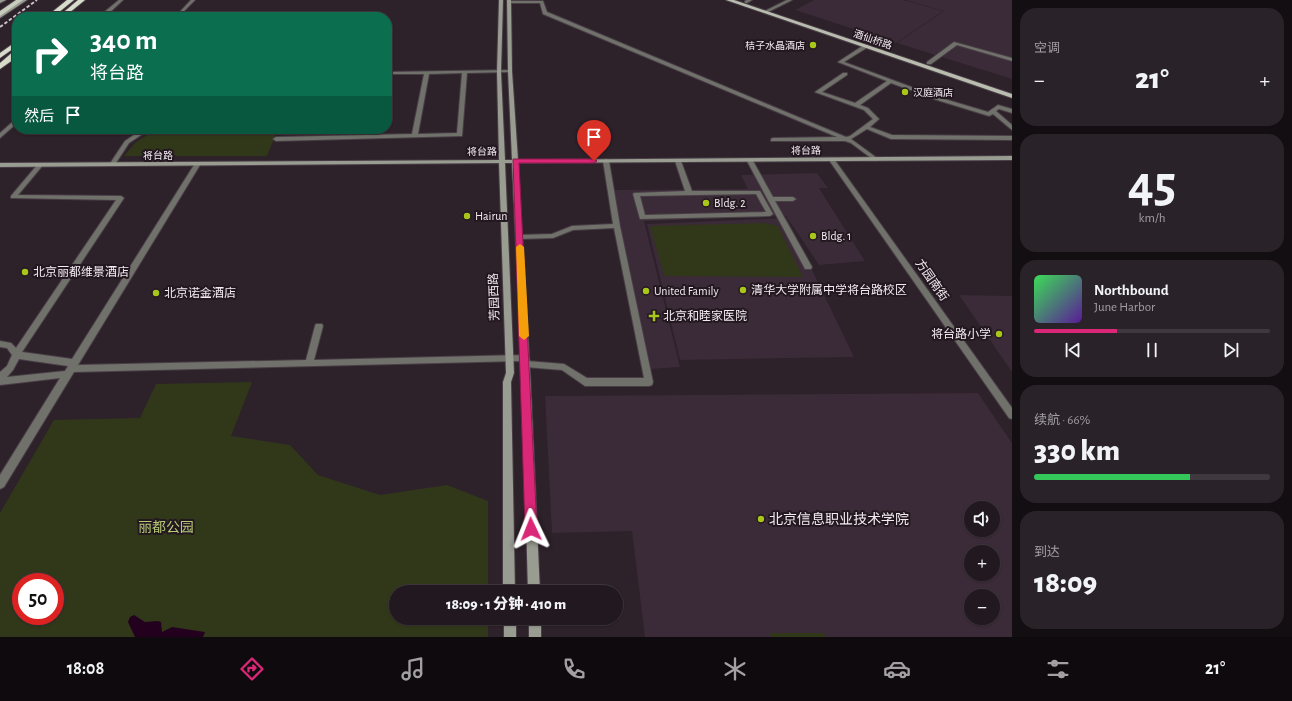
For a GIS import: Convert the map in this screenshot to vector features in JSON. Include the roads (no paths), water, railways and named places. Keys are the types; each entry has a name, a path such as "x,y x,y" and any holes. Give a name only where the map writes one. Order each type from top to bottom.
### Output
{"highway":[{"path":"0,7 10,0"},
{"path":"0,14 20,0"},
{"path":"55,12 71,0"},
{"path":"68,12 82,0"},
{"path":"0,56 12,47"},
{"path":"0,67 12,58"}],"main road":[{"path":"0,2 4,0"},
{"path":"0,17 25,0"},
{"name":"芳园西路","path":"501,0 499,72 510,359 510,373 507,382 509,585"},
{"name":"酒仙桥路","path":"729,0 1012,91"},
{"path":"509,1 510,72 516,161 534,585"},
{"name":"酒仙桥路","path":"746,1 767,11 1012,96"},
{"name":"将台路","path":"0,165 1012,158"},
{"path":"510,625 510,637"},
{"path":"534,625 535,637"}],"street":[{"path":"107,12 121,0"},
{"path":"182,12 193,0"},
{"path":"767,11 790,0"},
{"path":"509,1 542,2 545,13 853,142 875,159"},
{"path":"928,63 956,43 1012,60"},
{"path":"866,46 840,62 939,100 989,114 998,107 1012,111"},
{"path":"392,72 510,72"},
{"path":"415,136 427,72"},
{"path":"276,139 460,135 465,72"},
{"path":"773,140 845,139 876,120 866,109 818,92 845,74"},
{"path":"856,105 891,81"},
{"path":"788,110 852,136"},
{"path":"993,111 1012,128"},
{"path":"0,136 12,125"},
{"path":"866,127 890,137 1012,138"},
{"path":"112,165 127,142 139,134"},
{"name":"方园南街","path":"832,160 1012,415"},
{"path":"0,381 71,369 510,359 564,367 585,382 649,382 616,226 606,161"},
{"path":"678,161 689,193"},
{"path":"750,161 808,268"},
{"path":"0,484 197,164"},
{"path":"0,378 10,368 15,360 16,354 121,198 12,197 40,165"},
{"path":"758,192 770,214 642,217 636,194 689,193 758,192"},
{"path":"771,199 794,199"},
{"path":"519,237 553,236 572,228 616,226"},
{"path":"309,363 319,326"},
{"path":"0,344 8,345 14,349 16,354 71,369"}],"railway":[{"path":"21,12 37,0"},
{"path":"0,27 12,18"}],"place":[{"name":"桔子水晶酒店","path":"813,45"},
{"name":"汉庭酒店","path":"905,92"},
{"name":"Bldg. 2","path":"706,203"},
{"name":"Hairun","path":"467,216"},
{"name":"Bldg. 1","path":"813,236"},
{"name":"北京丽都维景酒店","path":"25,272"},
{"name":"清华大学附属中学将台路校区","path":"743,290"},
{"name":"United Family","path":"646,291"},
{"name":"北京诺金酒店","path":"156,293"},
{"name":"北京和睦家医院","path":"654,316"},
{"name":"将台路小学","path":"999,334"},
{"name":"北京信息职业技术学院","path":"761,519"}],"park label":[{"name":"丽都公园","path":"166,527"}]}
